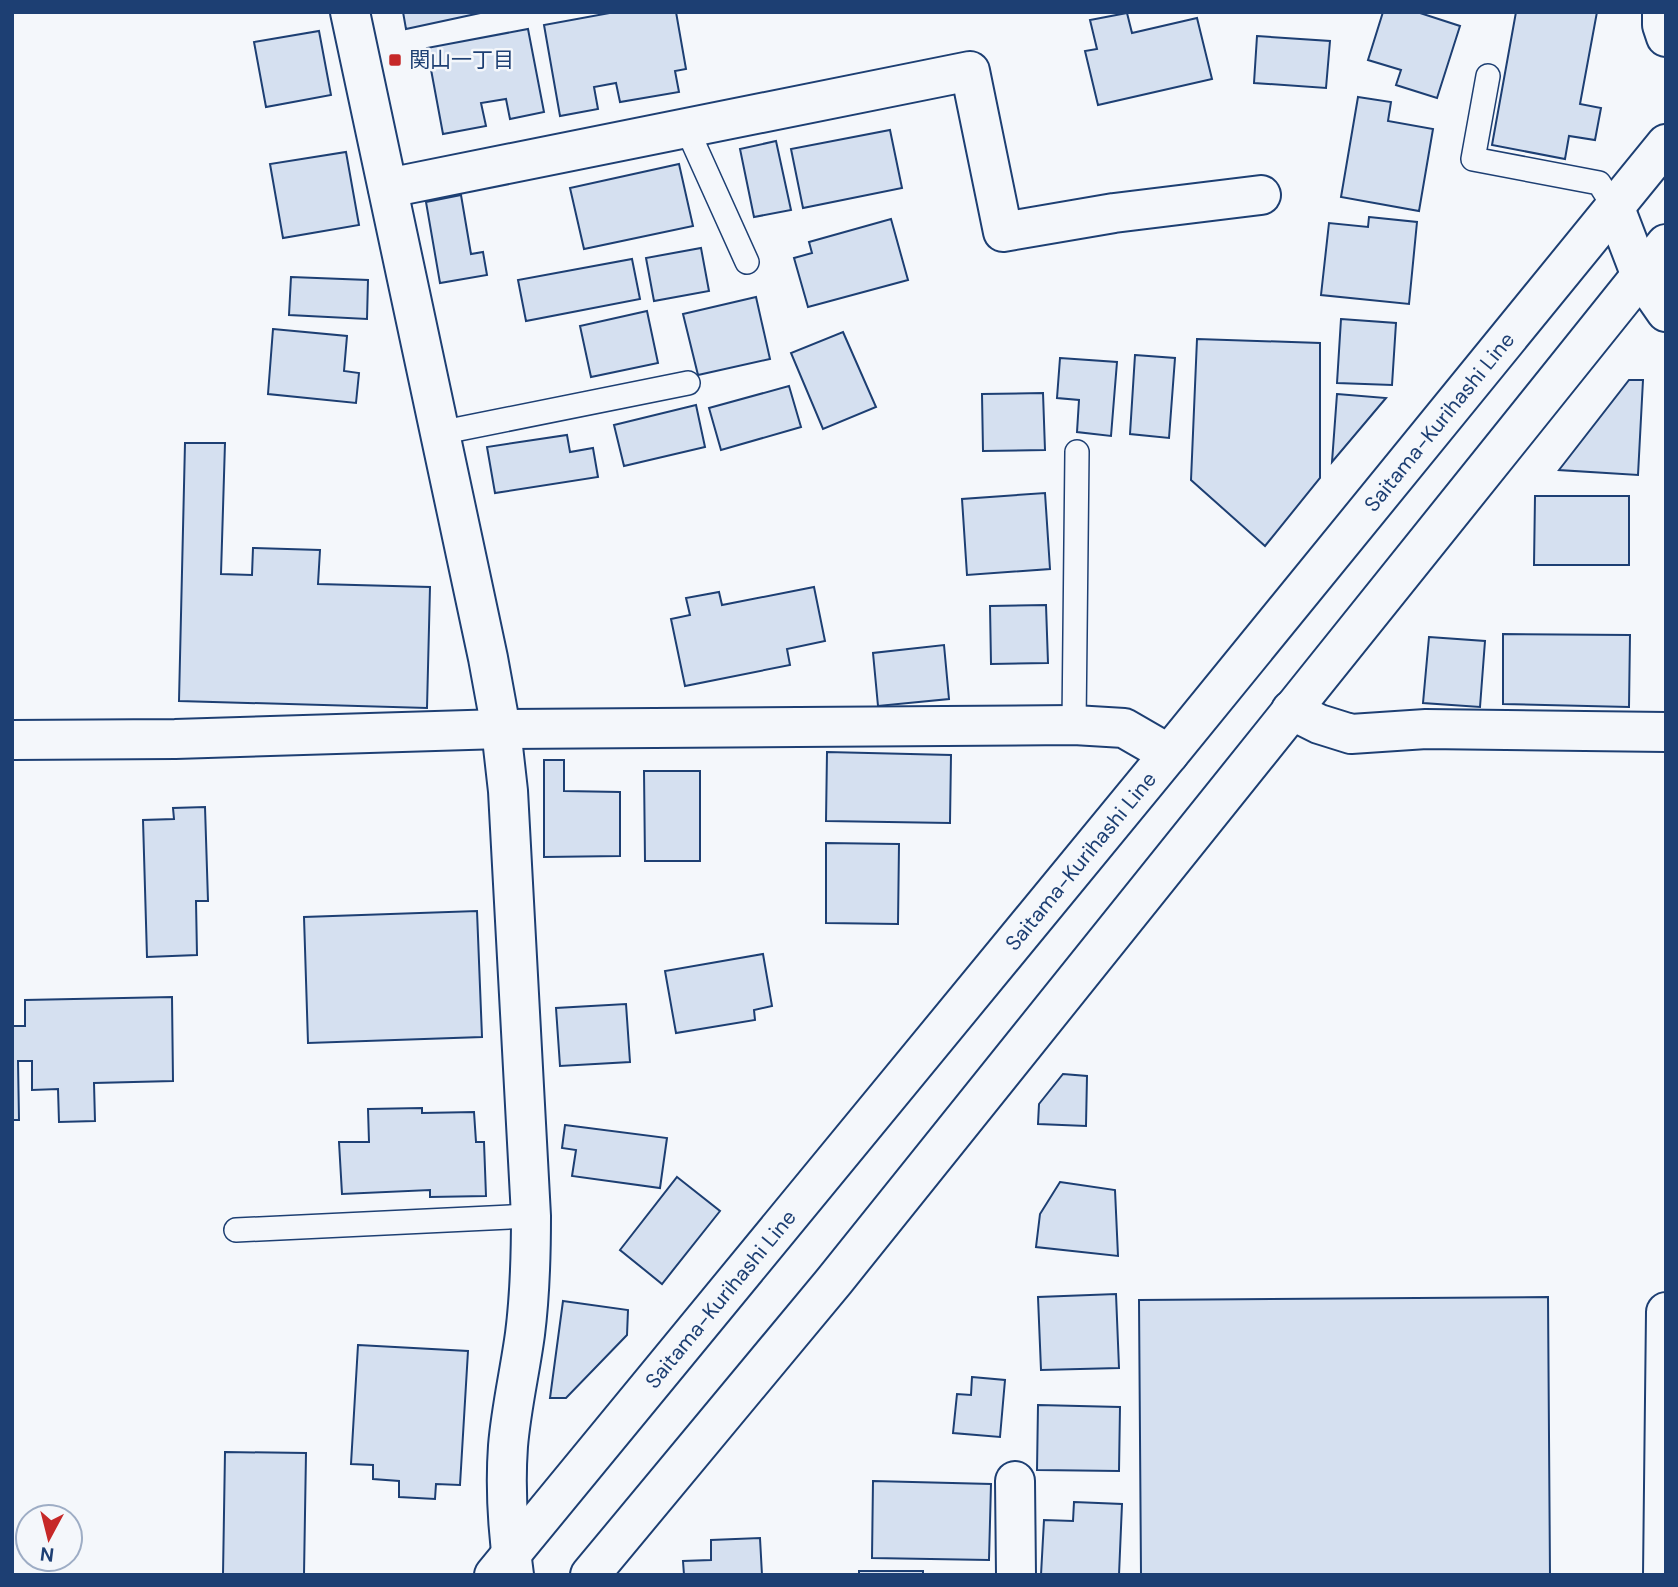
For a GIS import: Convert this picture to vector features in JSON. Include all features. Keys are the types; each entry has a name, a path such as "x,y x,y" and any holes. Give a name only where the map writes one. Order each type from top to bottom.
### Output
{"street":[{"path":"350,12 488,658 508,791 531,1216 530,1277 525,1333 508,1445 507,1568"},
{"path":"1662,12 1666,37"},
{"path":"388,188 970,71 1003,232 1114,213 1261,195"},
{"name":"Saitama-Kurihashi Line","path":"507,1568 1666,144"},
{"path":"1615,208 1641,276 1666,312"},
{"path":"590,1575 835,1280 1666,244"},
{"path":"1291,710 1319,724 1351,734 1426,729 1666,732"},
{"path":"12,740 175,740 500,729 1073,725 1124,728 1169,754"},
{"path":"1663,1575 1666,1312"},
{"path":"1015,1481 1016,1575"}],"lane":[{"path":"1488,76 1473,159 1599,183 1615,208"},
{"path":"687,129 747,262"},
{"path":"439,433 688,383"},
{"path":"1073,725 1077,452"},
{"path":"236,1230 531,1216"}],"building":[{"path":"403,12 485,12 406,29"},
{"path":"615,12 676,12 686,69 675,71 679,92 620,102 616,83 594,87 598,109 560,116 544,25"},
{"path":"1383,12 1417,12 1460,26 1437,98 1396,85 1401,70 1368,60"},
{"path":"1516,12 1597,12 1580,104 1601,108 1595,140 1569,136 1565,159 1492,145"},
{"path":"1127,13 1132,33 1197,18 1212,79 1098,105 1085,51 1097,49 1090,20"},
{"path":"528,29 544,112 510,119 506,99 481,103 486,126 443,134 427,48"},
{"path":"319,31 331,95 266,107 254,42"},
{"path":"1257,36 1330,41 1326,88 1254,83"},
{"path":"1358,97 1391,102 1388,121 1433,129 1419,211 1341,197"},
{"path":"890,130 902,188 803,208 791,149"},
{"path":"776,141 791,210 754,217 740,149"},
{"path":"346,152 359,225 283,238 270,164"},
{"path":"679,164 693,226 584,249 570,188"},
{"path":"461,195 471,254 483,252 487,275 440,283 426,202"},
{"path":"1369,217 1417,222 1409,304 1321,295 1329,223 1368,227"},
{"path":"891,219 908,280 808,307 794,258 812,253 809,242"},
{"path":"701,248 709,291 654,301 646,258"},
{"path":"632,259 640,299 526,321 518,280"},
{"path":"291,277 368,280 367,319 289,315"},
{"path":"756,297 770,359 698,375 683,314"},
{"path":"647,311 658,363 591,377 580,326"},
{"path":"1341,319 1396,323 1392,385 1337,383"},
{"path":"273,329 347,336 344,371 359,373 356,403 268,394"},
{"path":"843,332 876,407 823,429 791,353"},
{"path":"1197,339 1320,343 1320,478 1265,546 1191,480"},
{"path":"1135,355 1175,358 1169,438 1130,434"},
{"path":"1060,358 1117,362 1111,436 1077,432 1079,400 1057,398"},
{"path":"1629,380 1643,380 1638,475 1559,470"},
{"path":"789,386 801,427 721,450 709,408"},
{"path":"1043,393 1045,450 983,451 982,394"},
{"path":"1337,394 1386,398 1332,462"},
{"path":"696,405 705,447 624,466 614,425"},
{"path":"567,435 570,452 593,448 598,477 495,493 487,447"},
{"path":"185,443 225,443 221,574 252,575 253,548 320,550 318,584 430,587 427,708 179,701"},
{"path":"1045,493 1050,569 967,575 962,499"},
{"path":"1535,496 1629,496 1629,565 1534,565"},
{"path":"814,587 825,641 787,649 790,665 685,686 671,619 690,615 686,598 719,592 722,605"},
{"path":"1046,605 1048,663 991,664 990,606"},
{"path":"1503,634 1630,635 1629,707 1503,704"},
{"path":"1429,637 1485,641 1480,707 1423,703"},
{"path":"944,645 949,699 878,706 873,653"},
{"path":"827,752 951,755 950,823 826,821"},
{"path":"544,760 564,760 564,791 620,792 620,856 544,857"},
{"path":"644,771 700,771 700,861 645,861"},
{"path":"205,807 208,901 196,901 197,955 147,957 143,820 174,819 173,808"},
{"path":"826,843 899,844 898,924 826,923"},
{"path":"477,911 482,1037 308,1043 304,917"},
{"path":"763,954 772,1006 754,1010 755,1020 676,1033 665,971"},
{"path":"172,997 173,1081 94,1083 95,1121 59,1122 58,1089 32,1090 32,1061 18,1061 19,1120 12,1120 12,1026 25,1026 25,1000"},
{"path":"626,1004 630,1062 560,1066 556,1008"},
{"path":"1063,1074 1087,1076 1086,1126 1038,1124 1039,1104"},
{"path":"422,1108 422,1113 474,1112 476,1142 484,1142 486,1196 430,1197 430,1190 342,1194 339,1142 369,1142 368,1109"},
{"path":"565,1125 667,1138 660,1188 572,1176 576,1150 562,1148"},
{"path":"677,1177 720,1211 662,1284 620,1250"},
{"path":"1060,1182 1115,1190 1118,1256 1036,1247 1040,1214"},
{"path":"1116,1294 1119,1368 1041,1370 1038,1297"},
{"path":"1548,1297 1550,1575 1141,1575 1139,1300"},
{"path":"563,1301 628,1310 627,1335 566,1398 550,1398"},
{"path":"358,1345 468,1351 460,1485 436,1484 435,1499 399,1497 399,1481 373,1479 373,1465 351,1464"},
{"path":"972,1377 1005,1380 1000,1437 953,1433 957,1394 971,1395"},
{"path":"1038,1405 1120,1407 1119,1471 1037,1470"},
{"path":"225,1452 306,1453 304,1575 223,1575"},
{"path":"873,1481 991,1484 989,1560 872,1558"},
{"path":"1074,1502 1122,1504 1119,1575 1041,1575 1044,1520 1073,1521"},
{"path":"760,1538 762,1575 684,1575 683,1561 711,1560 711,1540"},
{"path":"859,1571 923,1571 923,1575 859,1575"}],"place":[{"name":"関山一丁目","path":"395,60"}]}
